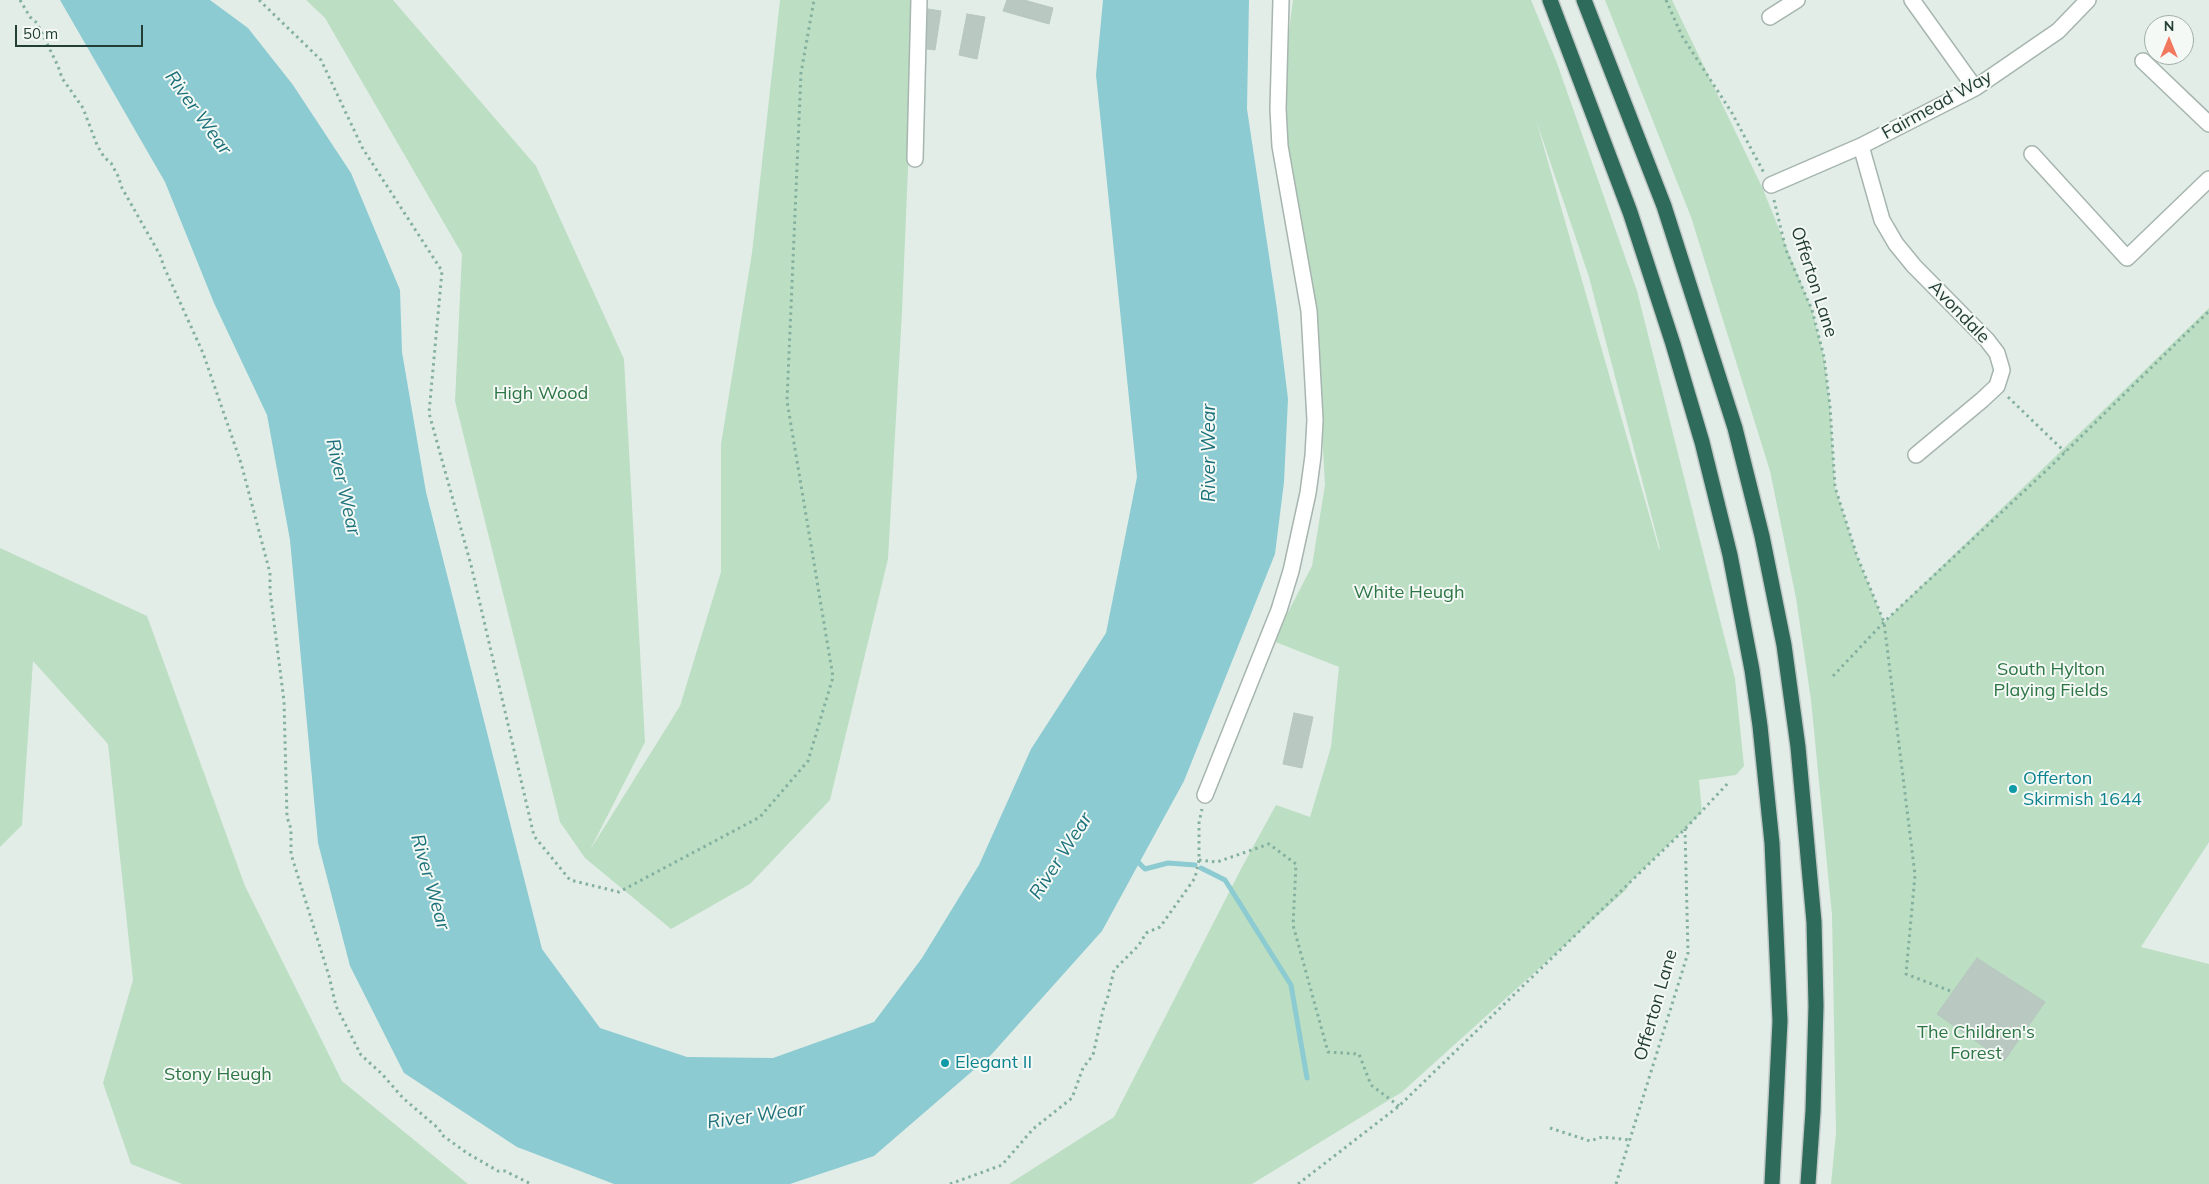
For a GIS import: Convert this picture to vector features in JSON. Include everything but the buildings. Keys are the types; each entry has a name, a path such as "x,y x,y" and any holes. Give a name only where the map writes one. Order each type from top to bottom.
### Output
{"highway":[{"path":"1550,0 1630,212 1676,353 1702,442 1730,555 1752,670 1760,726 1772,843 1780,1021 1772,1184"},
{"path":"1584,0 1664,206 1735,428 1762,536 1784,645 1798,747 1814,922 1813,1111 1808,1184"}],"street":[{"path":"916,159 919,0"},
{"path":"1205,795 1273,625 1291,571 1313,456 1315,404 1309,311 1280,146 1278,109 1281,0"},
{"path":"1770,17 1797,0"},
{"path":"1912,0 1974,88"},
{"name":"Fairmead Way","path":"1771,185 1861,146 1974,88 2058,31 2088,0"},
{"path":"2143,61 2209,124"},
{"name":"Avondale","path":"1861,146 1882,220 1896,244 1914,266 1987,340 1997,353 2002,370 1997,386"},
{"path":"2032,154 2127,258 2209,179"},
{"path":"1916,456 1997,386"}],"path":[{"path":"20,0 30,17 37,23 62,78 83,108 97,145 118,176 122,188 160,255 203,353 241,463 270,573 270,591 284,701 287,817 291,829 291,854 329,976 336,1006 361,1055 382,1074 403,1098 438,1128 442,1135 498,1172 505,1172 531,1184"},
{"path":"259,0 320,60 362,149 442,271 429,413 471,565 534,836 570,880 619,892 760,817 808,761 833,677 787,401 801,73 814,0"},
{"name":"Offerton Lane","path":"1666,0 1682,36 1732,113 1771,185 1786,250 1812,310 1824,357 1830,406 1835,487 1857,556 1884,622 1915,875 1906,974 1953,992"},
{"path":"1833,676 1884,622 2065,452 2209,311"},
{"path":"1997,386 2065,452"},
{"path":"1298,1184 1400,1106 1685,829 1729,782"},
{"path":"950,1184 1002,1165 1033,1128 1072,1098 1083,1068 1093,1055 1114,970 1139,946 1146,933 1160,927 1195,878 1199,860 1199,823 1205,795"},
{"name":"Offerton Lane","path":"1616,1184 1688,952 1685,829"},
{"path":"1199,860 1217,862 1269,844 1296,864 1293,925 1328,1052 1359,1054 1371,1085 1400,1106"},
{"path":"1550,1128 1590,1141 1602,1137 1630,1140"}],"green space":[{"name":"High Wood","path":"306,0 393,0 536,166 624,359 645,742 590,850 680,706 721,572 721,444 752,253 780,0 915,0 902,312 888,559 830,800 750,884 671,929 585,858 560,822 455,401 462,254 325,18"},
{"name":"White Heugh","path":"1293,0 1531,0 1557,63 1637,291 1735,679 1744,766 1736,775 1699,780 1702,812 1631,881 1626,890 1402,1092 1252,1184 1009,1184 1114,1117 1242,867 1276,805 1310,817 1331,747 1339,667 1273,641 1312,566 1325,485 1317,339 1310,272 1286,139 1284,69","holes":["1536,120 1589,277 1660,549"]},
{"path":"1605,0 1672,0 1762,187 1812,310 1824,357 1830,406 1835,487 1857,556 1884,622 2209,308 2209,842 2141,947 2209,964 2209,1184 1831,1184 1836,1133 1832,915 1811,700 1796,598 1770,471 1691,217"},
{"name":"Stony Heugh","path":"0,548 147,616 245,886 342,1081 468,1184 182,1184 131,1164 103,1083 133,980 108,744 33,661 22,825 0,847"}],"water":[{"name":"River Wear","path":"60,0 210,0 248,28 293,85 351,173 400,290 402,352 426,492 542,949 600,1028 687,1057 773,1058 874,1022 922,958 979,865 1031,749 1106,633 1137,477 1096,75 1103,0 1249,0 1247,109 1277,309 1288,399 1284,482 1275,554 1184,781 1102,931 991,1055 874,1156 790,1184 614,1184 517,1147 404,1073 350,966 318,843 290,540 267,415 214,303 165,182"}],"waterway":[{"path":"1135,859 1145,869 1168,863 1195,865"},
{"path":"1201,868 1225,880 1291,985 1307,1078"}],"place":[{"name":"Offerton Skirmish 1644","path":"2013,789"},
{"name":"Elegant II","path":"945,1063"}],"park label":[{"name":"South Hylton Playing Fields","path":"2051,680"},
{"name":"The Children's Forest","path":"1976,1043"}]}
